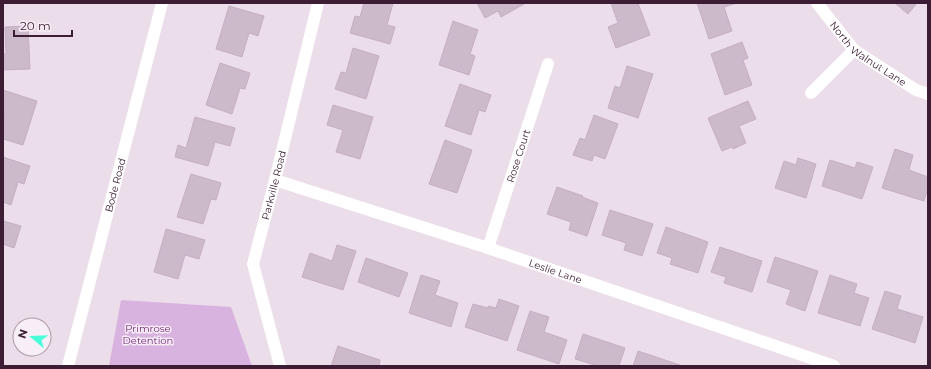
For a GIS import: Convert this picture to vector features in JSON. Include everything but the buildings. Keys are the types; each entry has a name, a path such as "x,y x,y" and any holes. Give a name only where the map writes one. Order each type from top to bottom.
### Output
{"street":[{"name":"Bode Road","path":"68,366 162,3"},
{"name":"Parkville Road","path":"280,366 253,264 276,180 318,3"},
{"name":"North Walnut Lane","path":"817,3 854,50 916,90 928,94"},
{"path":"811,92 854,50"},
{"name":"Rose Court","path":"488,248 548,64"},
{"name":"Leslie Lane","path":"276,180 488,248 834,366"}],"green space":[{"name":"Primrose Detention","path":"121,300 231,307 252,366 109,366"}]}
